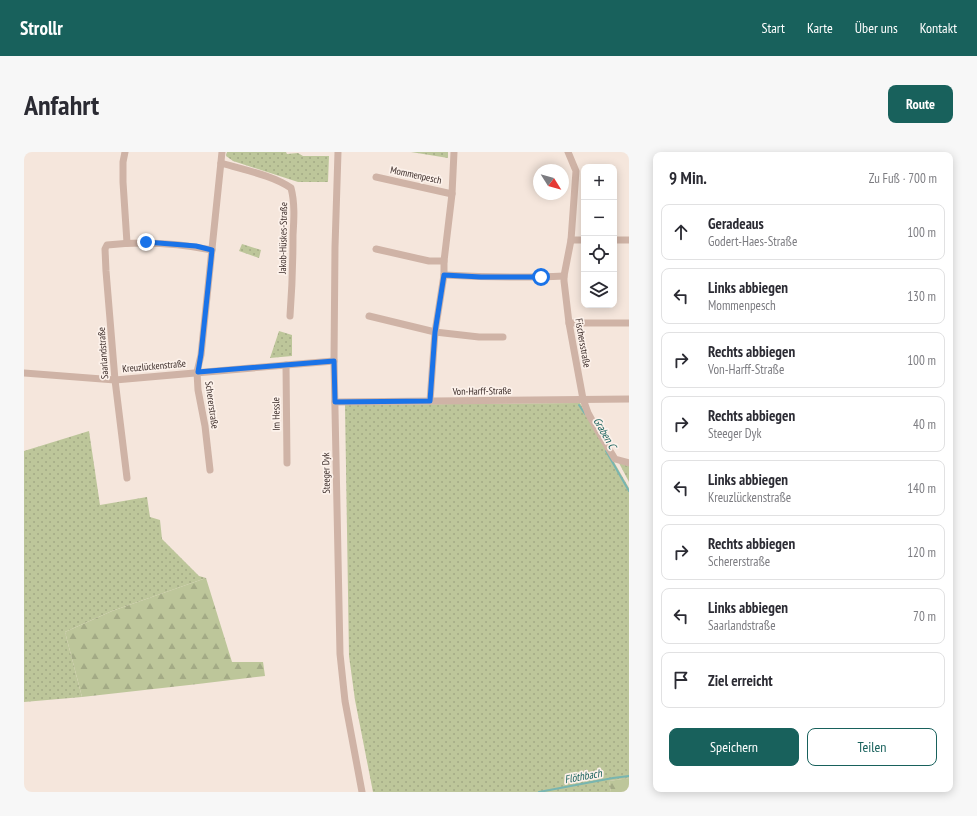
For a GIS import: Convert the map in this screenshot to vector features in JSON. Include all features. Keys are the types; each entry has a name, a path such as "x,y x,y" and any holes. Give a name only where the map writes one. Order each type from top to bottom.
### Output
{"street":[{"path":"126,152 123,182 127,243"},
{"name":"Schererstraße","path":"210,470 205,426 198,390 198,372 222,152"},
{"name":"Steeger Dyk","path":"338,152 334,361 340,654 345,701 362,792"},
{"name":"Mommenpesch","path":"430,401 435,332 444,275 444,261 452,194 454,152"},
{"name":"Fischersstraße","path":"568,152 576,171 571,240 564,276 569,323 582,399 598,431 616,460 629,463"},
{"name":"Jakob-Hüskes-Straße","path":"221,163 282,182 291,188 294,198 294,226 290,316"},
{"name":"Mommenpesch","path":"376,177 452,194"},
{"path":"571,240 581,240"},
{"path":"617,240 629,240"},
{"name":"Saarlandstraße","path":"127,478 115,380 105,249 107,245 127,243 196,246 212,250"},
{"path":"376,249 428,261 444,261"},
{"path":"444,275 481,277 564,276"},
{"path":"369,316 435,332 479,337 503,337"},
{"path":"569,323 629,323"},
{"name":"Kreuzlückenstraße","path":"24,373 115,380 334,361"},
{"name":"Im Hessle","path":"286,365 287,463"},
{"name":"Von-Harff-Straße","path":"335,402 629,399"}],"green space":[{"path":"227,152 286,152 287,154 298,153 303,156 329,156 328,182 298,182 233,161 226,156"},
{"path":"411,152 448,152 448,158"},
{"path":"242,244 261,250 259,258 239,251"},
{"path":"279,331 292,335 292,356 270,358"},
{"path":"580,403 629,488 629,778 609,781 611,792 373,792 355,700 349,656 345,405"},
{"path":"89,431 100,505 147,497 150,517 160,520 162,539 199,576 206,578 112,611 65,632 82,697 24,702 24,451"},
{"path":"619,463 629,466 629,482"},
{"path":"206,578 232,662 263,662 265,676 82,697 65,632 112,611"},
{"path":"629,778 629,792 611,792 609,781"}],"waterway":[{"name":"Graben C","path":"579,405 585,414"},
{"name":"Graben C","path":"606,451 629,491"},
{"name":"Flöthbach","path":"539,792 629,776"}],"route":[{"path":"146,242 196,246 212,250 198,372 334,361 335,402 430,401 435,332 444,275 481,277 541,277"}]}
